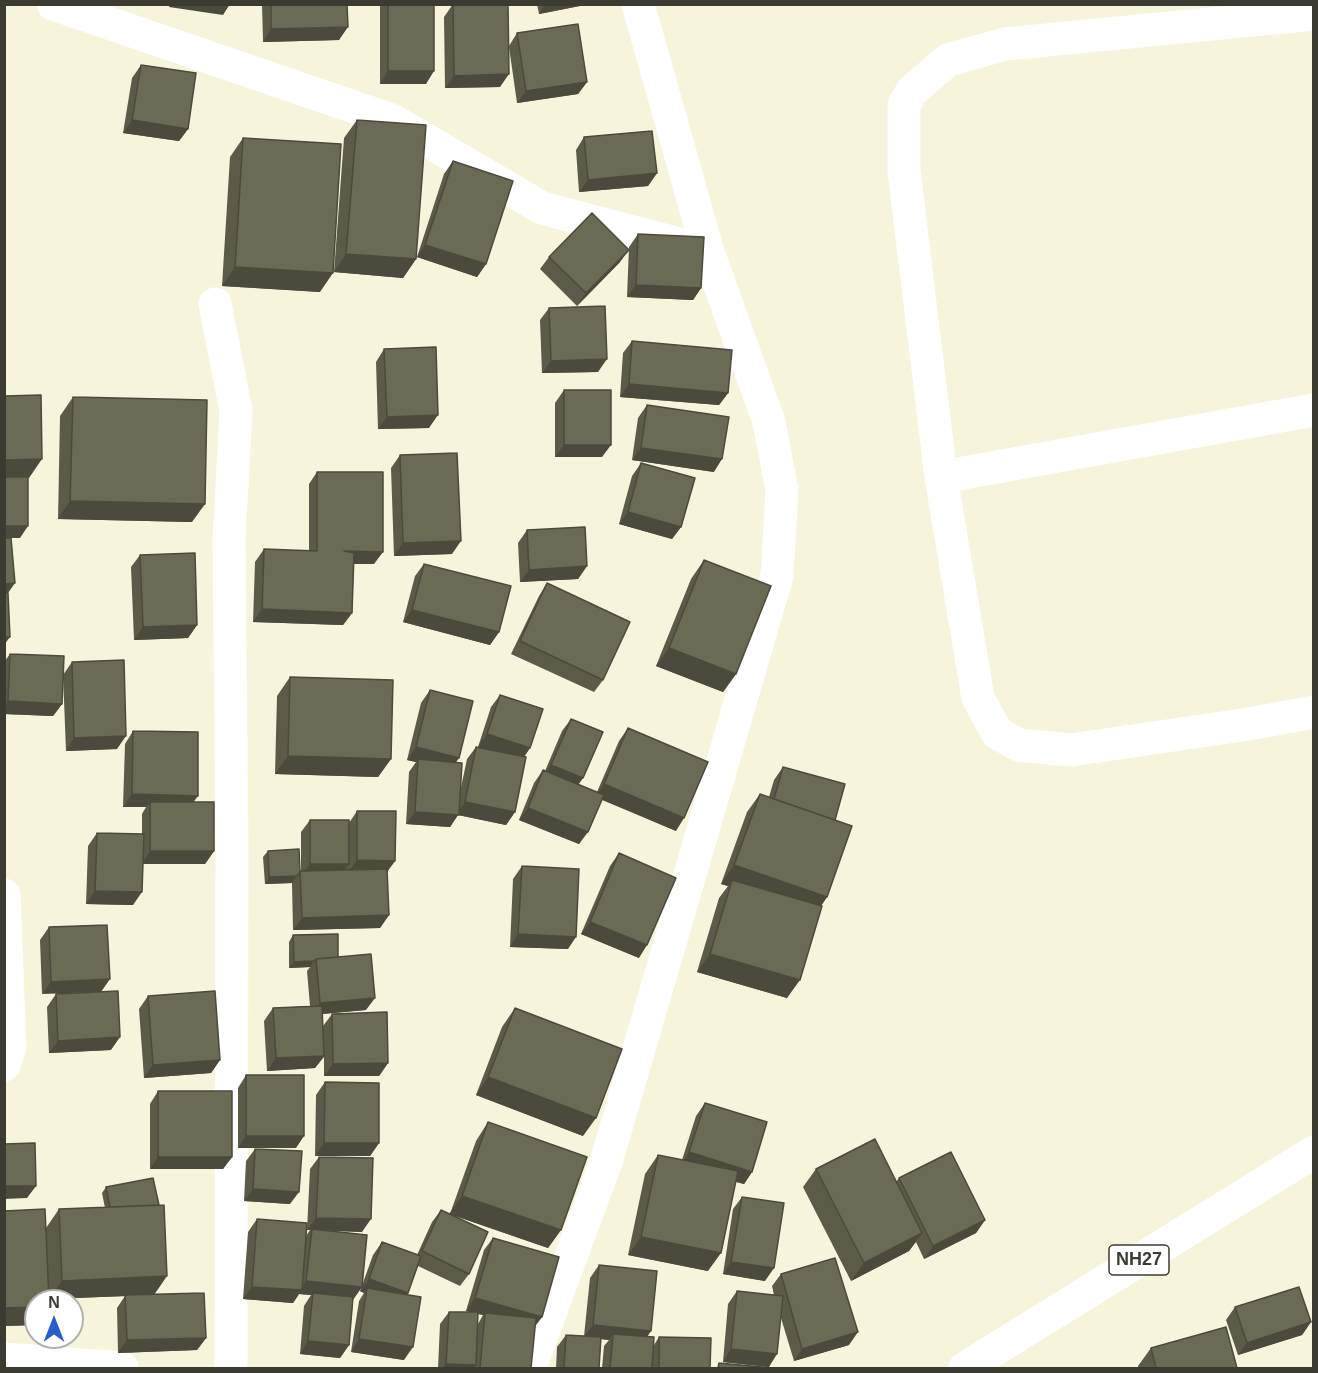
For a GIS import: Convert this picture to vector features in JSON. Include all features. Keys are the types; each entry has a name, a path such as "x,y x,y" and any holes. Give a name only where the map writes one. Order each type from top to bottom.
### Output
{"main road":[{"path":"53,4 392,120 542,208 708,252"},
{"path":"532,1368 533,1359 606,1162 777,576 782,490 769,422 708,252 638,4"},
{"path":"1314,14 1269,12 1005,44 948,60 912,91 904,105 904,171 941,477 978,698 997,733 1019,745 1071,750 1249,724 1314,712"},
{"path":"215,304 236,411 228,541 232,848 231,1368"},
{"path":"941,477 1314,410"},
{"path":"4,895 10,1047 4,1065"},
{"name":"NH27","path":"965,1368 1314,1152"},
{"path":"4,1359 122,1368"}],"building":[{"path":"271,4 347,4 348,27 271,29"},
{"path":"388,4 434,4 434,71 388,71"},
{"path":"453,4 508,4 509,74 454,76"},
{"path":"578,24 587,82 526,91 517,33"},
{"path":"141,65 196,73 188,129 132,120"},
{"path":"357,120 426,125 416,259 346,254"},
{"path":"652,131 657,173 588,180 584,137"},
{"path":"243,138 341,144 333,273 235,267"},
{"path":"453,161 513,181 486,264 425,245"},
{"path":"592,213 629,250 586,293 549,257"},
{"path":"638,234 704,237 701,288 636,285"},
{"path":"605,306 607,359 551,361 549,308"},
{"path":"632,341 732,350 728,393 629,384"},
{"path":"436,347 438,415 387,417 384,349"},
{"path":"564,390 611,390 611,445 564,445"},
{"path":"41,395 42,459 4,460 4,396"},
{"path":"73,397 207,400 205,504 70,501"},
{"path":"647,405 729,417 722,459 641,448"},
{"path":"457,453 461,541 403,543 400,455"},
{"path":"641,463 695,478 681,527 628,512"},
{"path":"317,472 383,472 383,552 344,551 354,553 352,613 262,609 264,549 317,551"},
{"path":"4,477 28,477 28,526 4,526"},
{"path":"585,527 587,566 529,570 527,530"},
{"path":"4,538 11,538 15,583 4,584"},
{"path":"195,553 197,625 143,627 140,555"},
{"path":"704,560 771,586 736,674 669,648"},
{"path":"424,564 511,586 499,632 412,610"},
{"path":"547,583 630,622 603,680 520,641"},
{"path":"4,593 8,593 10,637 4,637"},
{"path":"10,654 64,656 62,704 8,701"},
{"path":"124,660 126,736 74,738 72,662"},
{"path":"290,677 393,680 391,759 288,756"},
{"path":"430,690 473,701 459,758 416,747"},
{"path":"500,695 543,709 530,748 487,734"},
{"path":"571,719 603,732 583,778 551,765"},
{"path":"628,728 708,762 684,818 604,784"},
{"path":"133,731 198,732 198,796 132,794"},
{"path":"476,747 526,757 515,812 465,802"},
{"path":"418,759 462,763 459,815 415,812"},
{"path":"783,767 845,784 835,820 774,799"},
{"path":"543,770 604,795 588,832 528,808"},
{"path":"760,794 852,826 827,897 734,865"},
{"path":"150,802 214,802 214,851 150,851"},
{"path":"357,811 396,811 395,861 357,860"},
{"path":"310,820 349,820 349,864 310,864"},
{"path":"97,833 144,834 142,892 95,891"},
{"path":"299,849 300,872 297,876 269,877 268,851"},
{"path":"619,853 676,878 647,945 590,922"},
{"path":"522,866 579,869 576,937 518,934"},
{"path":"387,869 389,915 302,918 300,871"},
{"path":"732,880 822,906 800,980 710,954"},
{"path":"107,925 110,979 51,982 49,927"},
{"path":"338,934 338,957 294,962 293,935"},
{"path":"371,954 375,998 320,1003 316,959"},
{"path":"118,991 120,1037 58,1041 56,994"},
{"path":"215,991 220,1060 153,1065 148,996"},
{"path":"322,1006 324,1056 276,1058 273,1008"},
{"path":"515,1008 622,1049 596,1118 488,1077"},
{"path":"387,1012 388,1063 333,1064 332,1014"},
{"path":"246,1075 304,1075 304,1136 246,1136"},
{"path":"325,1082 379,1083 379,1143 324,1143"},
{"path":"158,1091 232,1091 232,1157 158,1157"},
{"path":"705,1103 767,1122 752,1172 689,1152"},
{"path":"488,1122 587,1157 561,1230 462,1196"},
{"path":"875,1139 922,1233 864,1263 816,1169"},
{"path":"35,1143 36,1186 4,1186 4,1144"},
{"path":"255,1149 302,1151 299,1192 253,1189"},
{"path":"951,1152 985,1220 933,1246 899,1178"},
{"path":"658,1155 738,1171 721,1253 641,1237"},
{"path":"319,1157 373,1158 371,1219 316,1218"},
{"path":"153,1178 159,1205 110,1207 106,1187"},
{"path":"742,1197 784,1203 774,1268 731,1262"},
{"path":"164,1205 167,1276 62,1281 59,1209"},
{"path":"45,1209 48,1289 24,1289 24,1307 4,1308 4,1211"},
{"path":"441,1210 488,1232 469,1274 422,1251"},
{"path":"257,1219 307,1223 302,1290 252,1287"},
{"path":"312,1229 367,1235 362,1287 306,1281"},
{"path":"493,1238 559,1257 542,1317 475,1298"},
{"path":"382,1242 421,1256 408,1293 369,1279"},
{"path":"835,1258 858,1332 802,1349 781,1274"},
{"path":"599,1265 657,1271 651,1331 593,1325"},
{"path":"1299,1287 1311,1322 1247,1343 1235,1307"},
{"path":"367,1288 421,1297 413,1347 359,1339"},
{"path":"737,1291 783,1296 777,1354 731,1349"},
{"path":"204,1293 206,1338 127,1340 125,1295"},
{"path":"313,1293 353,1297 349,1345 308,1341"},
{"path":"449,1312 478,1312 476,1365 446,1364"},
{"path":"485,1313 536,1318 531,1368 480,1368"},
{"path":"1226,1327 1237,1368 1156,1368 1151,1348"},
{"path":"613,1334 654,1337 652,1368 610,1368"},
{"path":"566,1335 601,1337 599,1368 564,1368"},
{"path":"659,1337 711,1338 710,1368 659,1368"},
{"path":"719,1363 773,1368 718,1368"}]}
